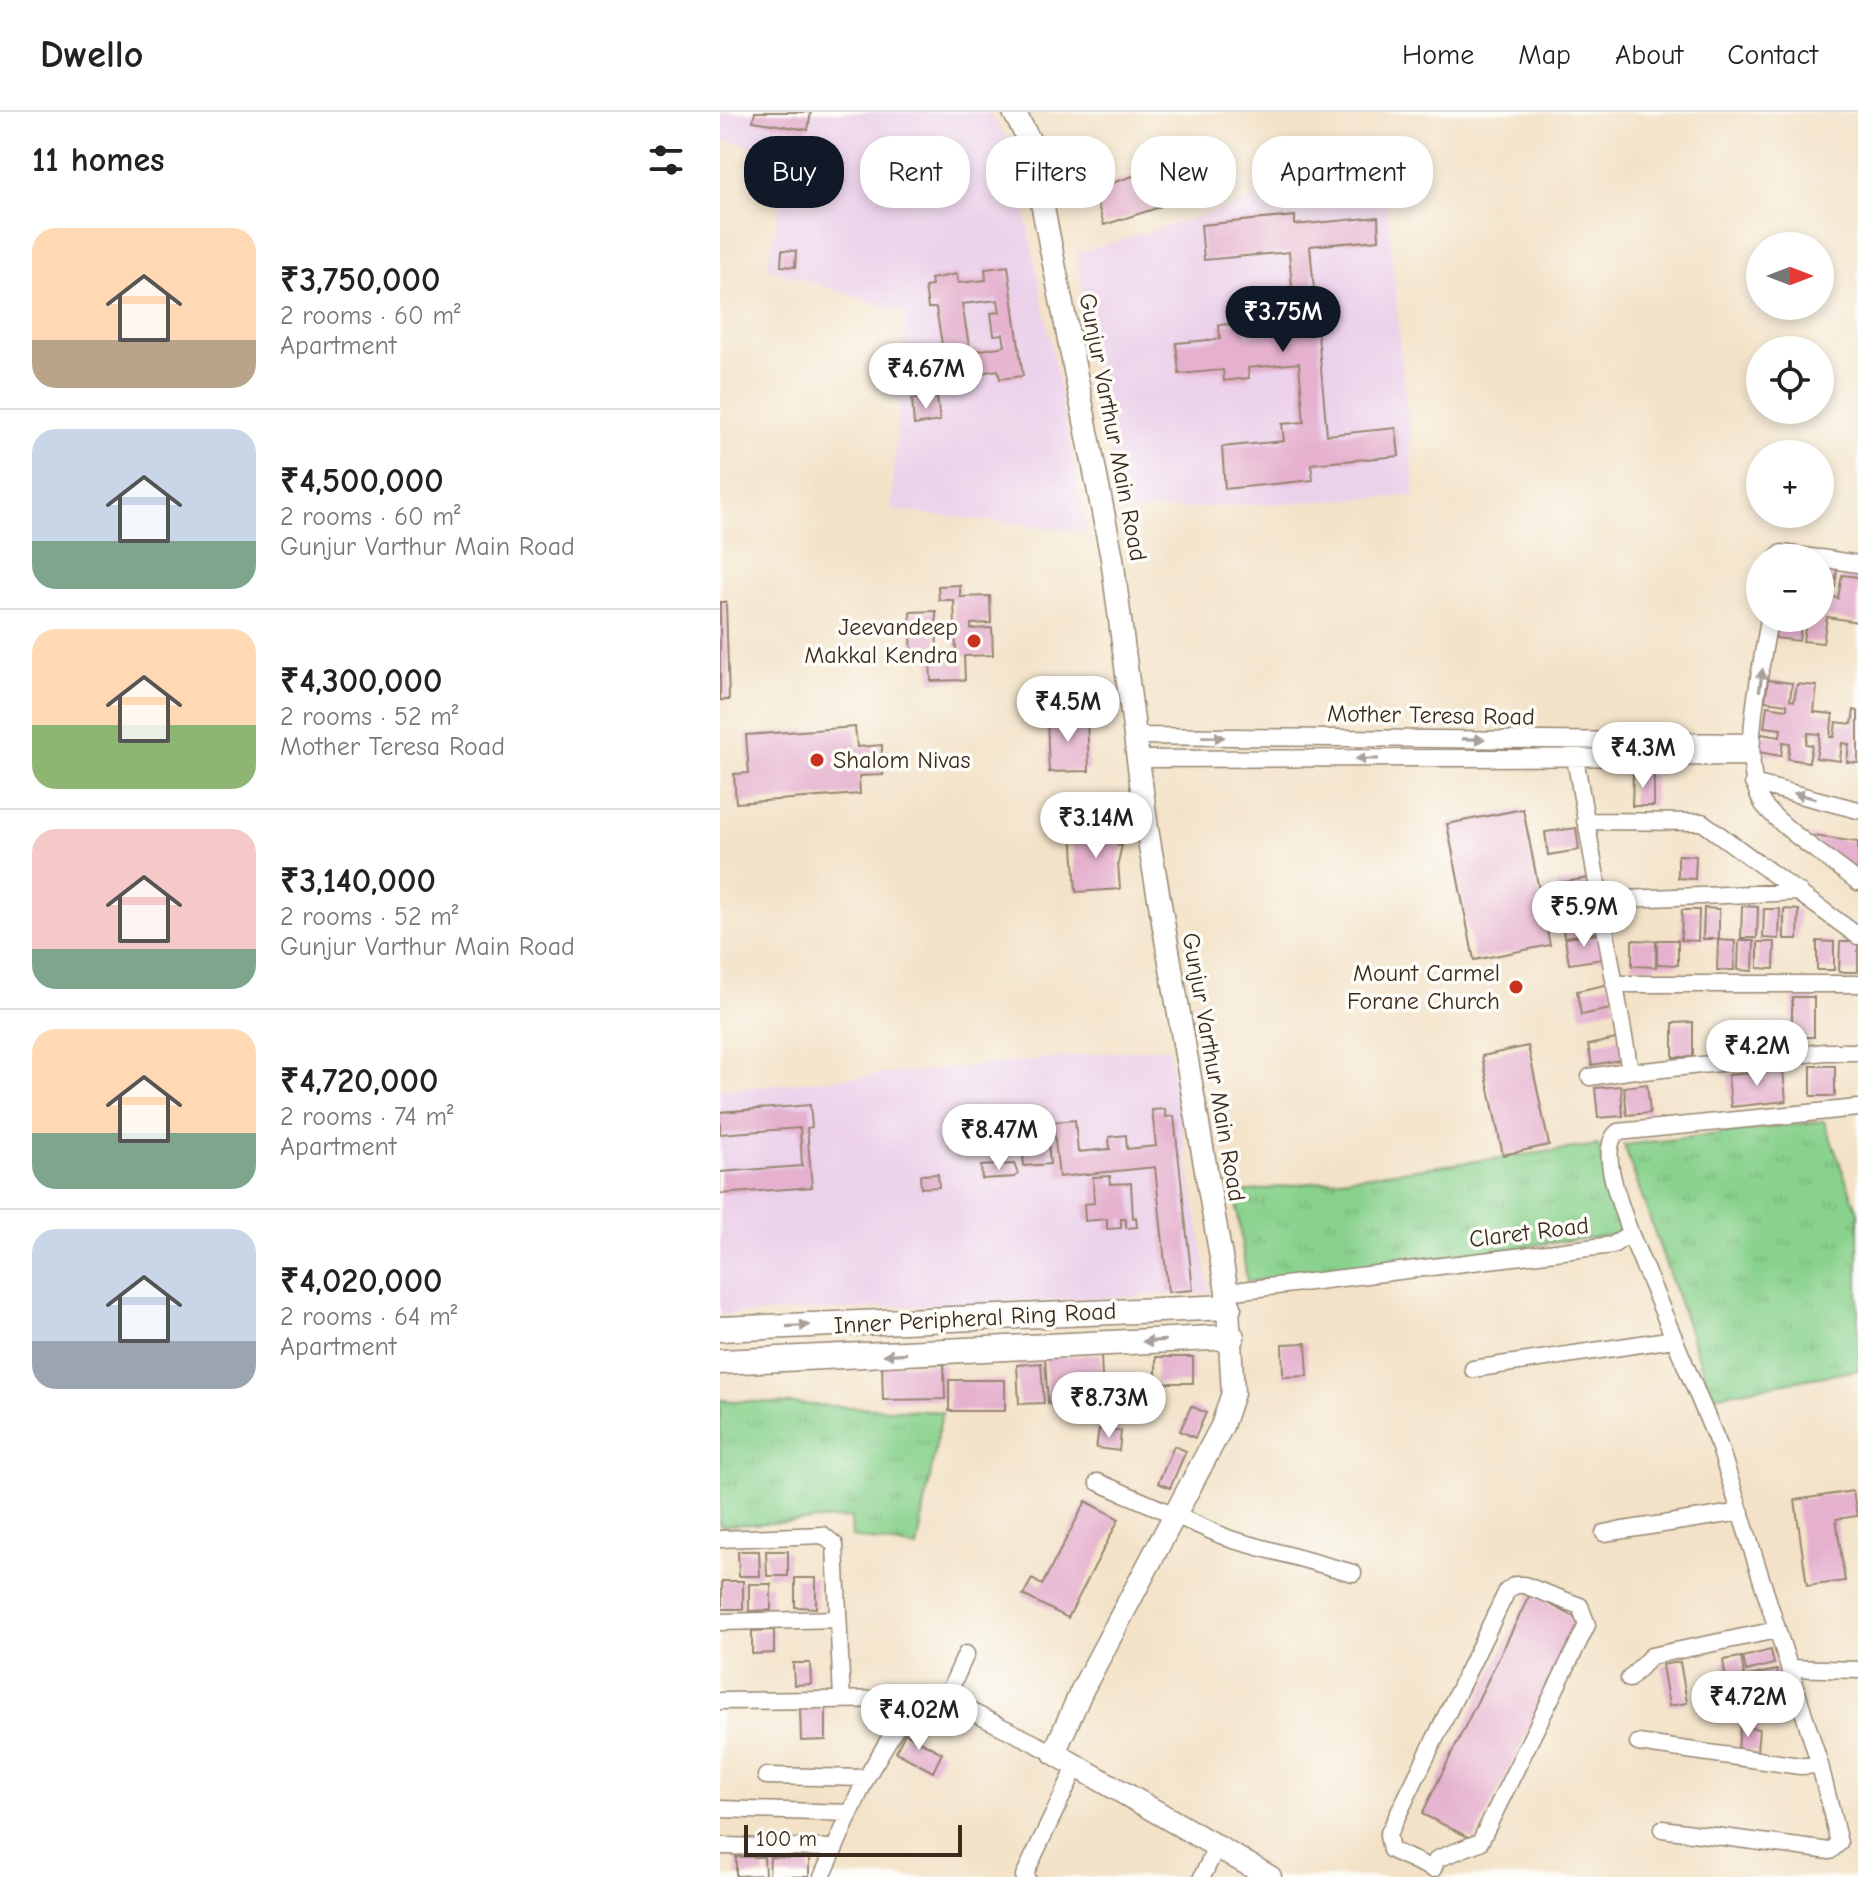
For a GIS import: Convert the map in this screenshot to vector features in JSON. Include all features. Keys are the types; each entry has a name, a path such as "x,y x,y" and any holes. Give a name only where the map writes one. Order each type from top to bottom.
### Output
{"main road":[{"name":"Gunjur Varthur Main Road","path":"1014,112 1030,142 1112,558 1138,759 1232,1337 1233,1393 1222,1426 1082,1690 1054,1753"},
{"name":"Inner Peripheral Ring Road","path":"720,1329 1228,1300"},
{"name":"Inner Peripheral Ring Road","path":"720,1362 1232,1337"},
{"path":"1054,1753 1265,1876"}],"street":[{"path":"1834,560 1858,564"},
{"path":"1767,632 1752,750 1753,783 1765,808 1858,882"},
{"name":"Mother Teresa Road","path":"1135,736 1573,740 1726,749"},
{"path":"1573,740 1614,984 1629,1065 1634,1070"},
{"name":"Mother Teresa Road","path":"1138,759 1576,760 1726,749"},
{"path":"1726,749 1752,750"},
{"path":"1753,783 1858,810"},
{"path":"1585,821 1702,822 1858,936"},
{"path":"1599,900 1800,892"},
{"path":"1614,984 1858,984"},
{"path":"1590,1077 1825,1052 1858,1052"},
{"name":"Claret Road","path":"1228,1300 1613,1245 1630,1233 1608,1159 1611,1139 1618,1132 1858,1108"},
{"path":"1630,1233 1720,1448 1820,1765 1839,1843 1835,1848 1662,1829"},
{"path":"1473,1369 1674,1339"},
{"path":"1098,1482 1230,1539 1353,1573"},
{"path":"1604,1533 1741,1512"},
{"path":"720,1539 823,1535 835,1545 842,1700"},
{"path":"1515,1585 1524,1585 1580,1606 1587,1625 1480,1842 1437,1859 1431,1873 1391,1850 1388,1835 1507,1591 1515,1585"},
{"path":"720,1622 838,1619"},
{"path":"1629,1679 1651,1656 1777,1630"},
{"path":"946,1699 966,1654"},
{"path":"1789,1668 1858,1670"},
{"path":"822,1877 866,1778 913,1699"},
{"path":"720,1701 946,1699 1054,1753"},
{"path":"1638,1743 1800,1766 1820,1765"},
{"path":"1027,1877 1024,1876 1077,1765"},
{"path":"766,1776 866,1778"},
{"path":"720,1809 849,1813"},
{"path":"720,1846 834,1848"},
{"path":"1202,1877 1216,1848"}],"shaded area":[{"path":"720,112 989,112 1005,136 986,136 986,208 1025,208 1087,532 891,510 905,313 767,268 780,208 844,208 844,136 744,136 744,144 720,140"},
{"path":"1252,199 1252,208 1387,208 1415,496 1121,512 1076,253"},
{"path":"1168,1047 1210,1293 720,1315 720,1090"}],"green space":[{"path":"1824,1121 1858,1212 1858,1370 1712,1396 1624,1145"},
{"path":"1598,1145 1620,1234 1247,1282 1235,1193"},
{"path":"720,1400 942,1412 917,1548 852,1537 851,1518 720,1526"}],"building":[{"path":"755,112 811,112 808,130 753,121"},
{"path":"1131,177 1131,208 1157,208 1104,225 1099,208 1115,208 1115,182"},
{"path":"1295,216 1295,225 1378,217 1379,240 1310,246 1327,435 1396,428 1399,456 1311,464 1313,480 1225,489 1222,447 1284,441 1282,424 1304,422 1299,363 1248,368 1249,378 1224,381 1223,370 1179,374 1176,343 1220,339 1219,325 1244,323 1246,336 1296,332 1289,252 1204,260 1201,225"},
{"path":"782,250 796,251 795,267 781,266"},
{"path":"1008,266 1023,376 1000,379 998,370 974,374 975,381 949,386 948,378 937,380 933,358 944,356 936,308 928,308 925,287 932,286 931,279 957,274 958,283 986,280 985,269","holes":["998,300 1000,312 991,313 994,335 1003,334 1005,346 970,352 962,304"]},
{"path":"937,397 940,421 914,425 912,399"},
{"path":"1842,575 1858,577 1858,622 1834,618 1834,597 1838,598"},
{"name":"Jeevandeep Makkal Kendra","path":"960,585 960,597 990,596 991,623 971,624 971,629 992,628 993,655 964,656 965,680 931,681 930,658 912,658 910,612 936,611 937,654 956,653 954,600 939,600 938,586"},
{"path":"720,602 726,602 729,700 720,700"},
{"path":"1776,632 1800,632 1799,641 1775,638"},
{"path":"1805,632 1825,632 1823,643 1803,641"},
{"path":"1768,680 1792,683 1790,700 1794,701 1797,684 1817,686 1814,712 1833,714 1830,737 1834,737 1836,722 1852,724 1854,710 1858,711 1858,763 1847,762 1849,744 1842,743 1840,761 1816,758 1820,734 1808,733 1806,744 1812,745 1809,762 1788,759 1790,743 1783,742 1781,756 1758,752 1761,734 1780,737 1781,729 1764,727 1767,706 1787,709 1787,704 1765,701"},
{"path":"1087,716 1089,771 1049,772 1047,717"},
{"name":"Shalom Nivas","path":"855,727 857,747 882,745 882,755 886,754 883,775 859,776 860,794 736,803 734,774 749,773 746,735"},
{"path":"1633,774 1654,775 1654,806 1632,806"},
{"path":"1523,809 1550,945 1474,960 1447,824"},
{"path":"1114,828 1114,840 1118,846 1122,845 1118,863 1120,889 1076,892 1072,831"},
{"path":"1576,828 1579,850 1548,855 1545,832"},
{"path":"1806,835 1858,842 1858,873"},
{"path":"1678,855 1696,856 1695,879 1678,878"},
{"path":"1589,878 1592,901 1560,906 1557,883"},
{"path":"1742,906 1758,907 1757,938 1741,938"},
{"path":"1704,908 1719,909 1719,939 1703,939"},
{"path":"1764,909 1780,909 1779,939 1763,938"},
{"path":"1784,909 1799,910 1798,939 1784,939"},
{"path":"1596,910 1600,932 1564,937 1561,915"},
{"path":"1682,910 1699,910 1698,941 1681,940"},
{"path":"1600,934 1603,959 1569,964 1565,938"},
{"path":"1632,940 1656,941 1656,967 1632,966"},
{"path":"1657,940 1678,940 1678,965 1657,964"},
{"path":"1718,940 1735,941 1734,970 1717,970"},
{"path":"1739,941 1754,941 1753,971 1738,970"},
{"path":"1817,941 1834,942 1834,970 1817,970"},
{"path":"1758,942 1775,942 1774,969 1758,968"},
{"path":"1840,942 1858,942 1858,972 1839,972"},
{"path":"1610,984 1615,1008 1581,1015 1577,991"},
{"path":"1792,997 1814,997 1814,1037 1792,1037"},
{"path":"1693,1022 1693,1057 1673,1057 1673,1023"},
{"path":"1621,1038 1625,1059 1592,1065 1588,1045"},
{"path":"1528,1046 1549,1145 1503,1155 1482,1056"},
{"path":"1811,1066 1835,1066 1835,1096 1811,1096"},
{"path":"1783,1070 1786,1101 1731,1107 1728,1075"},
{"path":"1647,1084 1650,1113 1627,1115 1624,1087"},
{"path":"1621,1086 1623,1116 1598,1118 1595,1088"},
{"path":"810,1105 812,1127 807,1128 812,1187 720,1194 720,1172 802,1166 800,1128 720,1134 720,1112"},
{"path":"1165,1109 1166,1117 1174,1116 1193,1290 1168,1292 1155,1167 1059,1177 1053,1122 1075,1120 1078,1152 1110,1149 1109,1137 1126,1135 1127,1149 1156,1146 1152,1110"},
{"path":"1048,1142 1050,1164 1024,1166 1022,1144"},
{"path":"1014,1164 1018,1174 1015,1177 982,1179 981,1166"},
{"path":"938,1174 939,1187 921,1188 920,1175"},
{"path":"1110,1176 1110,1184 1131,1183 1133,1218 1136,1217 1137,1227 1126,1228 1126,1219 1121,1219 1121,1228 1107,1229 1107,1219 1085,1221 1084,1204 1094,1203 1093,1177"},
{"path":"1306,1343 1308,1376 1283,1377 1282,1344"},
{"path":"1101,1354 1103,1401 1048,1404 1045,1358"},
{"path":"1156,1357 1193,1357 1193,1383 1156,1383"},
{"path":"1041,1363 1044,1403 1019,1404 1017,1365"},
{"path":"944,1364 945,1399 883,1400 882,1365"},
{"path":"949,1380 1005,1380 1005,1411 949,1411"},
{"path":"1191,1406 1206,1413 1195,1438 1180,1431"},
{"path":"1099,1429 1121,1431 1119,1451 1096,1448"},
{"path":"1174,1446 1186,1451 1170,1488 1158,1483"},
{"path":"1853,1491 1857,1516 1836,1519 1845,1581 1807,1586 1795,1500"},
{"path":"1086,1501 1119,1519 1068,1618 1023,1595 1032,1579 1042,1585"},
{"path":"738,1551 759,1551 760,1576 739,1576"},
{"path":"766,1551 788,1551 788,1576 767,1576"},
{"path":"795,1578 816,1578 816,1608 795,1607"},
{"path":"722,1581 743,1581 743,1609 722,1609"},
{"path":"749,1584 771,1584 771,1610 749,1611"},
{"path":"1530,1594 1583,1621 1474,1840 1422,1814"},
{"path":"774,1630 774,1653 752,1654 752,1631"},
{"path":"1771,1650 1774,1664 1746,1671 1743,1657"},
{"path":"1741,1657 1747,1693 1728,1696 1723,1660"},
{"path":"1680,1662 1687,1703 1669,1706 1662,1665"},
{"path":"793,1663 810,1663 811,1684 794,1685"},
{"path":"1777,1670 1780,1685 1750,1690 1747,1676"},
{"path":"826,1707 826,1740 801,1741 800,1708"},
{"path":"1740,1727 1759,1729 1757,1751 1738,1749"},
{"path":"905,1733 942,1753 933,1772 896,1752"},
{"path":"736,1857 764,1857 765,1875 736,1876"},
{"path":"770,1857 809,1859 809,1877 769,1876"}],"place":[{"name":"Jeevandeep Makkal Kendra","path":"974,641"},
{"name":"Shalom Nivas","path":"817,760"},
{"name":"Mount Carmel Forane Church","path":"1516,987"}]}
